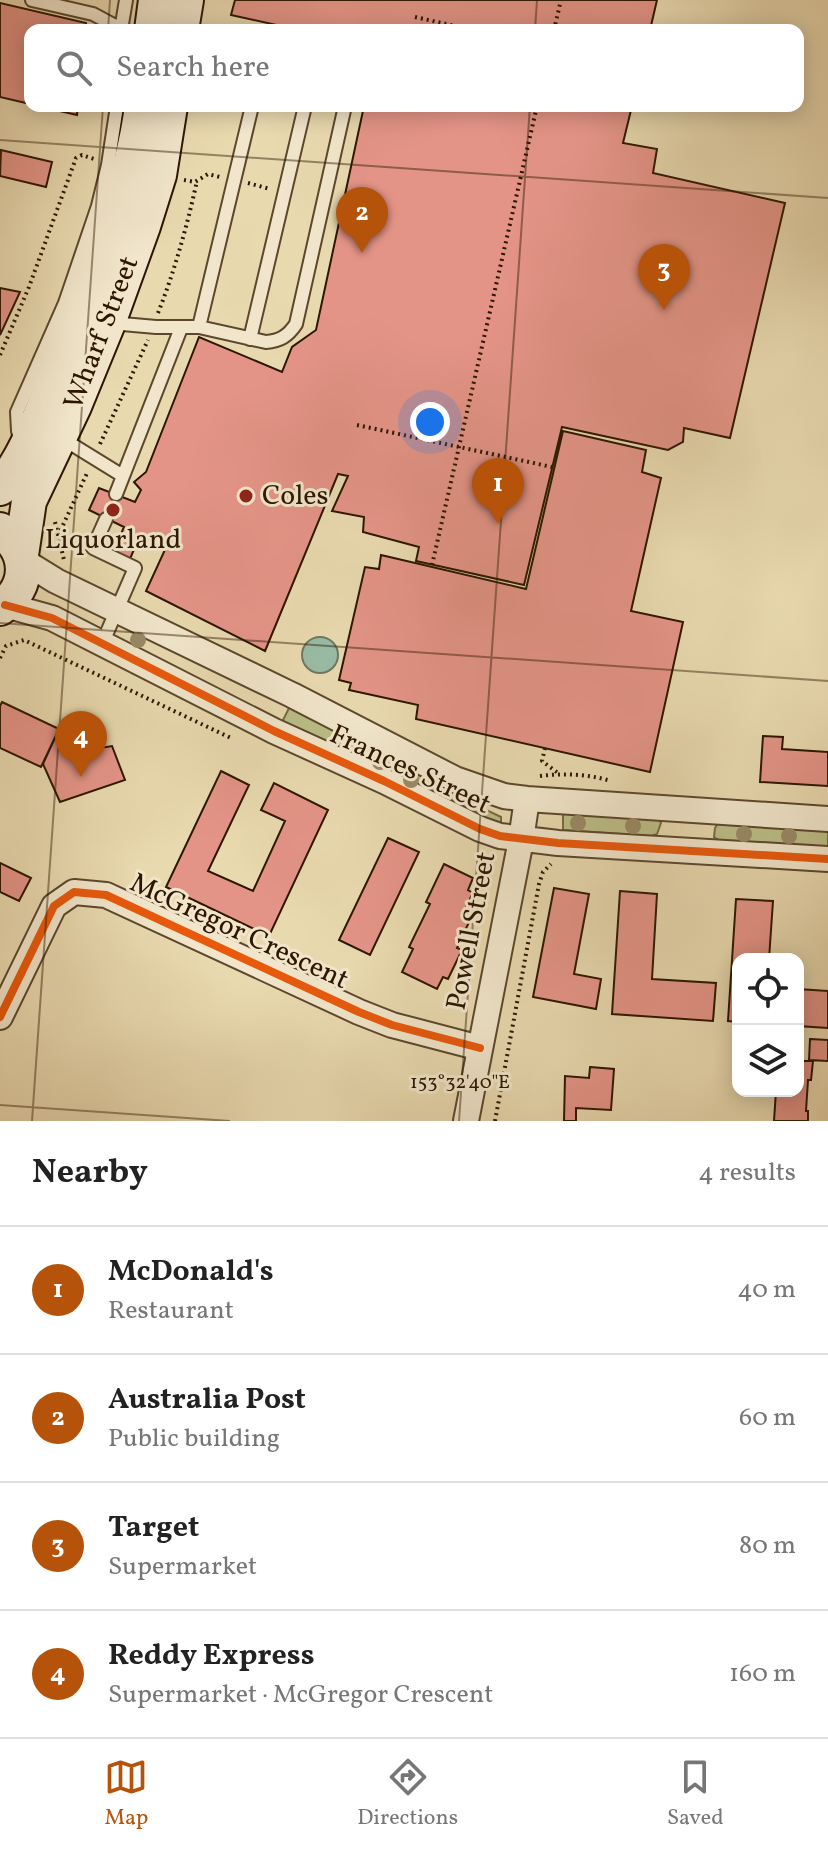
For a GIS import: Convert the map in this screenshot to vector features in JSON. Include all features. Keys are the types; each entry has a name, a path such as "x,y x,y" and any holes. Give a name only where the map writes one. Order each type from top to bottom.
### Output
{"main road":[{"path":"156,0 162,24"},
{"name":"Wharf Street","path":"0,488 25,451 72,341 100,266 130,169 141,112"},
{"name":"Wharf Street","path":"2,606 14,596 20,585 23,573 14,548 29,501 108,323 159,175 169,112"}],"street":[{"name":"Frances Street","path":"14,548 56,581 281,689 455,779 504,796 828,819"},
{"name":"Frances Street","path":"2,606 52,618 264,726 480,829 521,840 828,859"},
{"name":"Powell Street","path":"466,1121 527,799"},
{"name":"McGregor Crescent","path":"0,1017 54,906 74,892 106,895 392,1025 480,1048"}],"lane":[{"path":"32,0 93,14 162,24"},
{"path":"126,0 162,24"},
{"path":"25,451 18,431 17,412 65,303 98,206 116,112"},
{"path":"199,327 251,112"},
{"path":"250,339 304,112"},
{"path":"108,323 199,327 266,342 284,338 296,324 344,112"},
{"path":"116,494 181,328"},
{"path":"60,437 123,476"},
{"path":"102,644 135,568 93,548 106,519"}],"path":[{"path":"555,24 561,0"},
{"path":"415,17 446,24"},
{"path":"432,565 536,112"},
{"path":"94,458 169,285 197,181"},
{"path":"357,425 552,467"},
{"path":"57,537 89,469 77,475"},
{"path":"0,658 6,646 24,640 231,738"},
{"path":"545,748 542,761 559,774 612,781"},
{"path":"558,787 559,774"},
{"path":"495,1121 539,884 543,872 557,859"}],"green space":[{"path":"292,707 501,817 501,822 496,824 282,722"},
{"path":"563,812 657,818 661,823 657,834 651,836 563,830"},
{"path":"718,823 828,828 828,849 720,841 714,837"}],"shaded area":[{"path":"320,637 332,643 338,655 332,667 320,673 308,667 302,655 308,643"}],"building":[{"path":"235,0 657,0 651,24 272,24 231,15"},
{"path":"0,3 86,23 24,24 24,103 0,97"},
{"path":"363,112 631,112 623,143 657,149 653,173 785,203 730,438 684,428 683,442 668,450 562,427 524,585 416,561 419,547 363,532 364,517 332,511 348,476 338,474 265,651 146,591 169,541 157,535 156,539 138,540 130,559 113,552 124,527 89,510 99,488 135,502 141,490 134,482 146,472 199,337 282,372 292,347 316,330"},
{"path":"1,150 52,162 46,187 0,176"},
{"path":"0,288 20,292 0,335"},
{"path":"563,431 646,450 642,472 661,478 631,611 683,622 650,772 416,719 418,705 349,690 351,683 339,680 365,567 379,569 381,555 526,589"},
{"path":"2,702 59,729 41,767 0,748"},
{"path":"59,729 100,748 112,746 125,780 60,802 43,764"},
{"path":"763,736 783,737 782,749 828,752 828,786 760,782"},
{"path":"221,771 249,785 208,871 253,891 285,821 261,810 274,783 328,810 269,936 166,887"},
{"path":"388,838 419,852 370,955 339,940"},
{"path":"0,863 31,878 19,901 0,892"},
{"path":"444,864 473,878 468,890 473,893 465,909 470,911 466,918 470,920 457,948 462,950 448,979 443,977 437,989 402,972 413,949 409,947 430,904 426,902"},
{"path":"554,888 589,894 574,974 601,979 596,1009 533,997"},
{"path":"620,891 657,894 652,979 716,983 713,1021 612,1014"},
{"path":"736,899 773,901 769,953 732,953"},
{"path":"732,960 732,1021 728,1021"},
{"path":"804,989 828,991 828,1028 804,1026"},
{"path":"810,1039 828,1040 828,1061 809,1060"},
{"path":"804,1061 813,1061 811,1080 808,1080 808,1121 774,1121 776,1097 804,1097"},
{"path":"590,1067 614,1069 611,1110 576,1108 576,1121 564,1121 565,1076 589,1078"}],"cycle path":[{"path":"5,605 52,618 274,731 500,836 558,843 828,859"},
{"path":"0,1017 54,906 74,892 106,895 392,1025 480,1048"}],"place":[{"name":"Australia Post","path":"362,253"},
{"name":"Target","path":"664,310"},
{"name":"Coles","path":"246,496"},
{"name":"Liquorland","path":"113,510"},
{"name":"McDonald's","path":"498,524"},
{"name":"Reddy Express","path":"81,777"}]}
